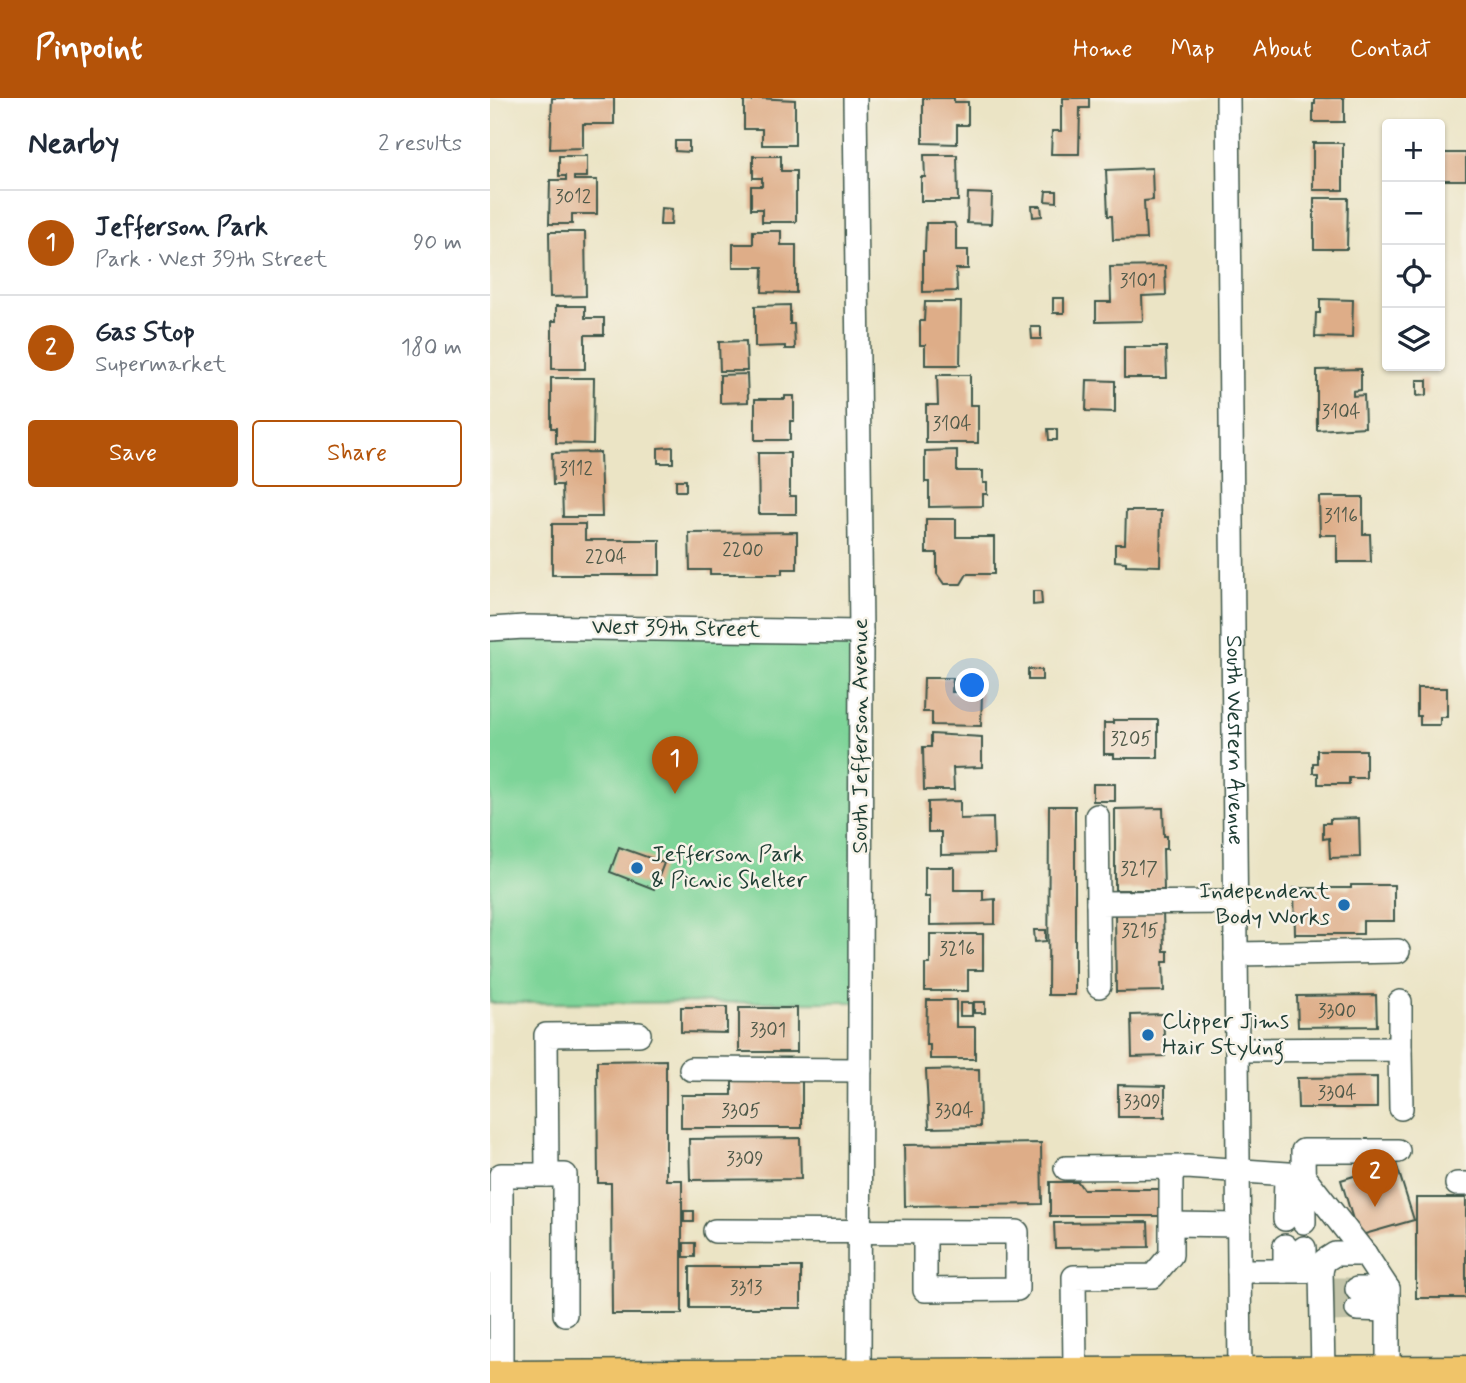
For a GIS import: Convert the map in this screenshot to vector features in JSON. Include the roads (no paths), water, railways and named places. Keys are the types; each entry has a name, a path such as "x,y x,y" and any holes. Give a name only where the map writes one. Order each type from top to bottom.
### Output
{"main road":[{"path":"496,1376 1075,1371 1240,1377 1322,1371 1466,1371"}],"street":[{"name":"South Jefferson Avenue","path":"855,98 861,632 859,1374"},
{"name":"South Western Avenue","path":"1227,98 1240,1377"},
{"name":"West 39th Street","path":"490,629 524,627 861,632"},
{"path":"1097,816 1099,986"},
{"path":"1098,903 1235,902"},
{"path":"1236,954 1398,951"},
{"path":"1400,1002 1401,1108"},
{"path":"547,1175 546,1035 639,1034"},
{"path":"1237,1049 1400,1049"},
{"path":"691,1069 860,1070"},
{"path":"1295,1221 1294,1175 1303,1151 1398,1151"},
{"path":"1066,1168 1238,1170 1294,1175 1365,1254 1388,1299 1388,1371"},
{"path":"1075,1371 1074,1277 1153,1276 1171,1255 1171,1168"},
{"path":"496,1376 501,1175 565,1175 565,1314"},
{"path":"1172,1224 1239,1225"},
{"path":"715,1231 1017,1232 1017,1289 925,1290 925,1233"},
{"path":"1294,1247 1317,1287"},
{"path":"1322,1371 1317,1287 1324,1261 1335,1254 1365,1254"},
{"path":"1239,1271 1317,1287"},
{"path":"1357,1299 1388,1299"}],"tunnel":[{"path":"1333,1289 1357,1289"},
{"path":"1333,1310 1357,1309"}],"place":[{"name":"Jefferson Park","path":"675,794"},
{"name":"Jefferson Park & Picnic Shelter","path":"637,868"},
{"name":"Independent Body Works","path":"1344,905"},
{"name":"Clipper Jims Hair Styling","path":"1148,1035"},
{"name":"Gas Stop","path":"1375,1207"}]}
